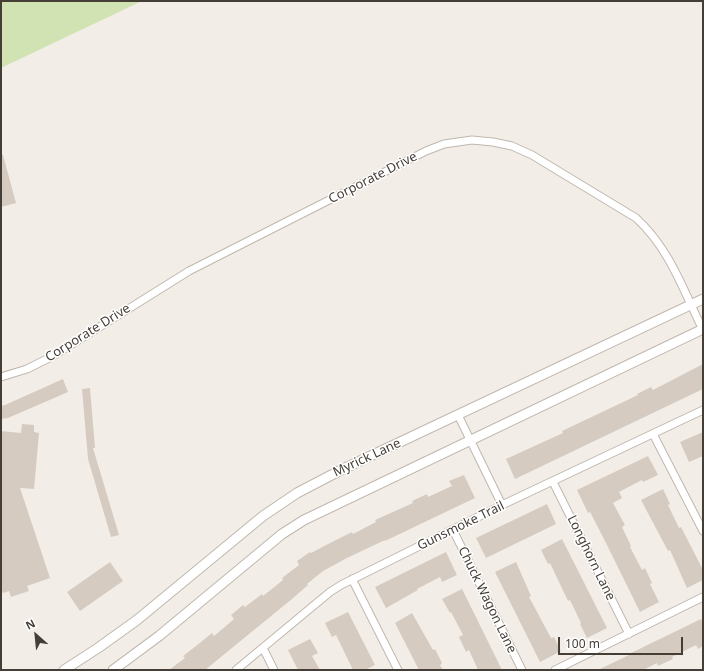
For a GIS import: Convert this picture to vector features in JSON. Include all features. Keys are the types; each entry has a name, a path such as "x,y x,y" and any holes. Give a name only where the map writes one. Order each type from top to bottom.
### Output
{"street":[{"name":"Corporate Drive","path":"1,377 26,369 53,356 171,281 201,265 426,151 444,144 463,141 492,142 522,150 636,218 650,232 664,251 703,329"},
{"name":"Myrick Lane","path":"64,670 137,620 280,503 318,482 703,299"},
{"path":"113,670 159,636 293,526 333,505 703,329"},
{"name":"Gunsmoke Trail","path":"236,670 330,592 352,579 502,505 703,410"},
{"path":"458,415 502,505"},
{"path":"653,434 703,531"},
{"name":"Longhorn Lane","path":"553,482 629,634"},
{"name":"Chuck Wagon Lane","path":"453,530 522,670"},
{"path":"352,579 398,670"},
{"path":"555,670 703,597"},
{"path":"263,648 274,670"}],"green space":[{"path":"1,1 142,1 1,68"}],"building":[{"path":"1,155 3,155 16,203 1,207"},
{"path":"703,364 703,389 515,479 506,459 563,433 562,431 638,395 637,394 651,387 653,390"},
{"path":"63,379 68,392 8,418 1,419 1,406"},
{"path":"90,388 95,448 93,448 119,535 111,537 88,459 82,389"},
{"path":"22,424 34,425 34,432 39,433 34,489 20,488 50,578 27,586 29,591 11,597 9,591 3,593 1,589 1,431 21,433"},
{"path":"703,432 703,456 689,462 680,442"},
{"path":"648,456 658,475 643,482 642,480 619,492 622,498 613,503 625,525 622,527 631,546 630,547 642,570 645,568 652,583 650,584 659,602 640,612 590,512 588,513 577,490"},
{"path":"464,475 475,498 347,558 323,571 292,599 205,670 169,670 185,658 183,656 212,633 214,636 234,619 231,615 243,605 245,607 262,594 263,596 283,580 282,578 299,565 297,561 310,552 311,553 352,532 353,534 376,522 375,520 413,503 412,501 427,494 428,497 452,486 449,481"},
{"path":"663,489 670,504 668,505 679,528 681,527 703,570 703,580 687,588 670,550 668,551 641,500"},
{"path":"547,504 556,524 486,558 476,538"},
{"path":"562,539 607,628 587,638 570,600 568,601 550,563 548,564 541,550"},
{"path":"446,552 457,575 442,582 440,577 386,608 375,587"},
{"path":"110,562 123,581 80,611 67,592"},
{"path":"516,562 531,596 529,597 551,638 554,637 561,651 540,662 495,572"},
{"path":"462,589 502,670 478,670 469,650 466,652 459,637 463,635 451,612 450,613 442,599"},
{"path":"348,612 375,665 365,670 353,670 336,635 332,637 325,623"},
{"path":"412,613 433,650 435,649 442,663 440,665 443,670 419,670 395,623"},
{"path":"701,619 703,624 703,646 698,649 696,645 672,657 673,659 658,666 657,663 643,670 598,670 629,654"},
{"path":"310,639 318,653 312,656 320,670 298,670 288,650"}]}
